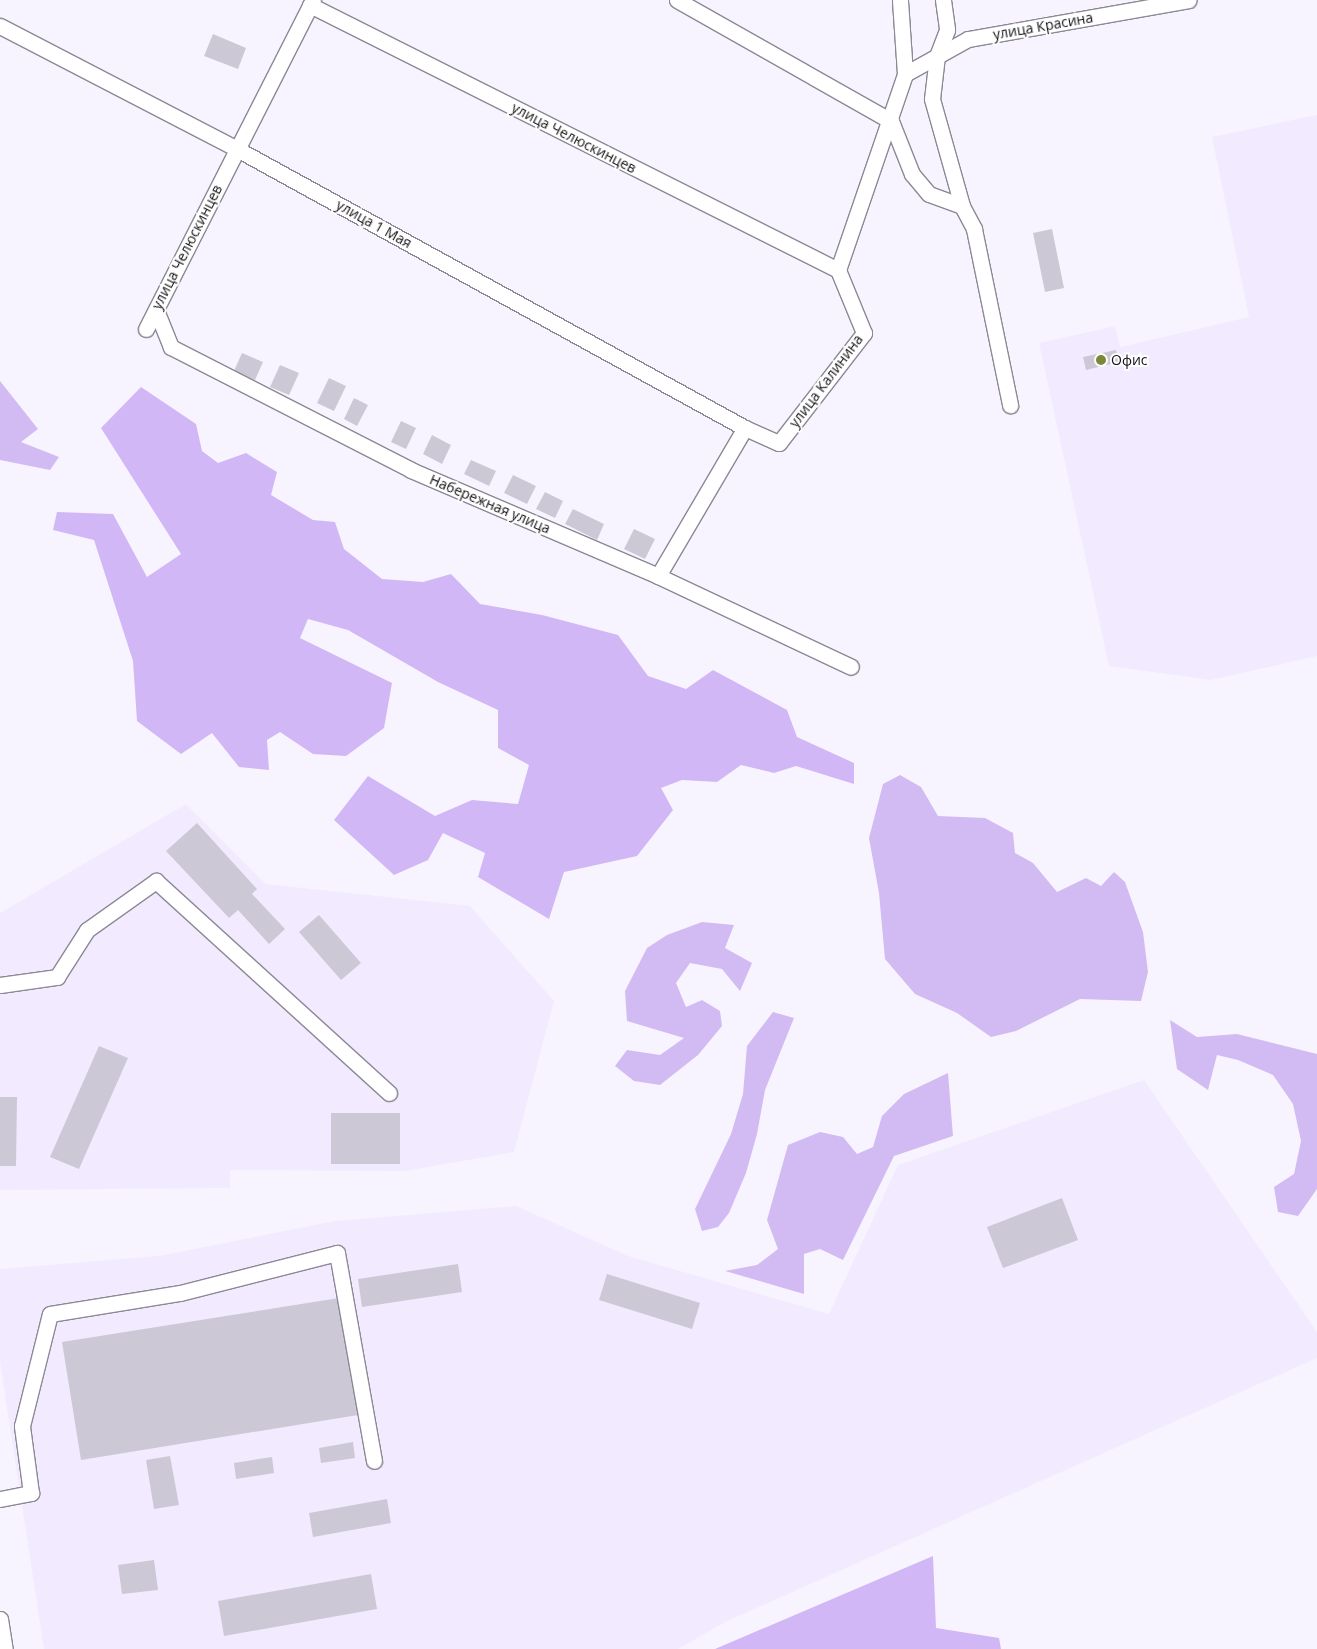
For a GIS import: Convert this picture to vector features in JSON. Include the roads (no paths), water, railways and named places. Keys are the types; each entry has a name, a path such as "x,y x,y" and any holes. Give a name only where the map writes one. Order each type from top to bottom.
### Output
{"street":[{"path":"677,0 890,120 912,174 929,194 962,206"},
{"path":"838,270 905,74 900,0"},
{"path":"943,0 947,30 937,56 932,100 962,206 974,229 1010,405"},
{"name":"улица Красина","path":"905,74 968,39 1188,0"},
{"name":"улица Челюскинцев","path":"146,329 311,3 838,270"},
{"name":"улица 1 Мая","path":"0,26 237,149 744,428"},
{"name":"улица Калинина","path":"744,428 779,443 864,333 838,270"},
{"name":"Набережная улица","path":"156,310 171,347 411,470 658,576 851,667"},
{"path":"658,576 744,428"},
{"path":"0,985 57,978 87,930 156,881 389,1093"},
{"path":"0,1499 31,1493 22,1426 50,1314 180,1293 336,1253 374,1461"},
{"path":"0,1620 5,1649"}],"place":[{"name":"Офис","path":"1101,360"}]}
